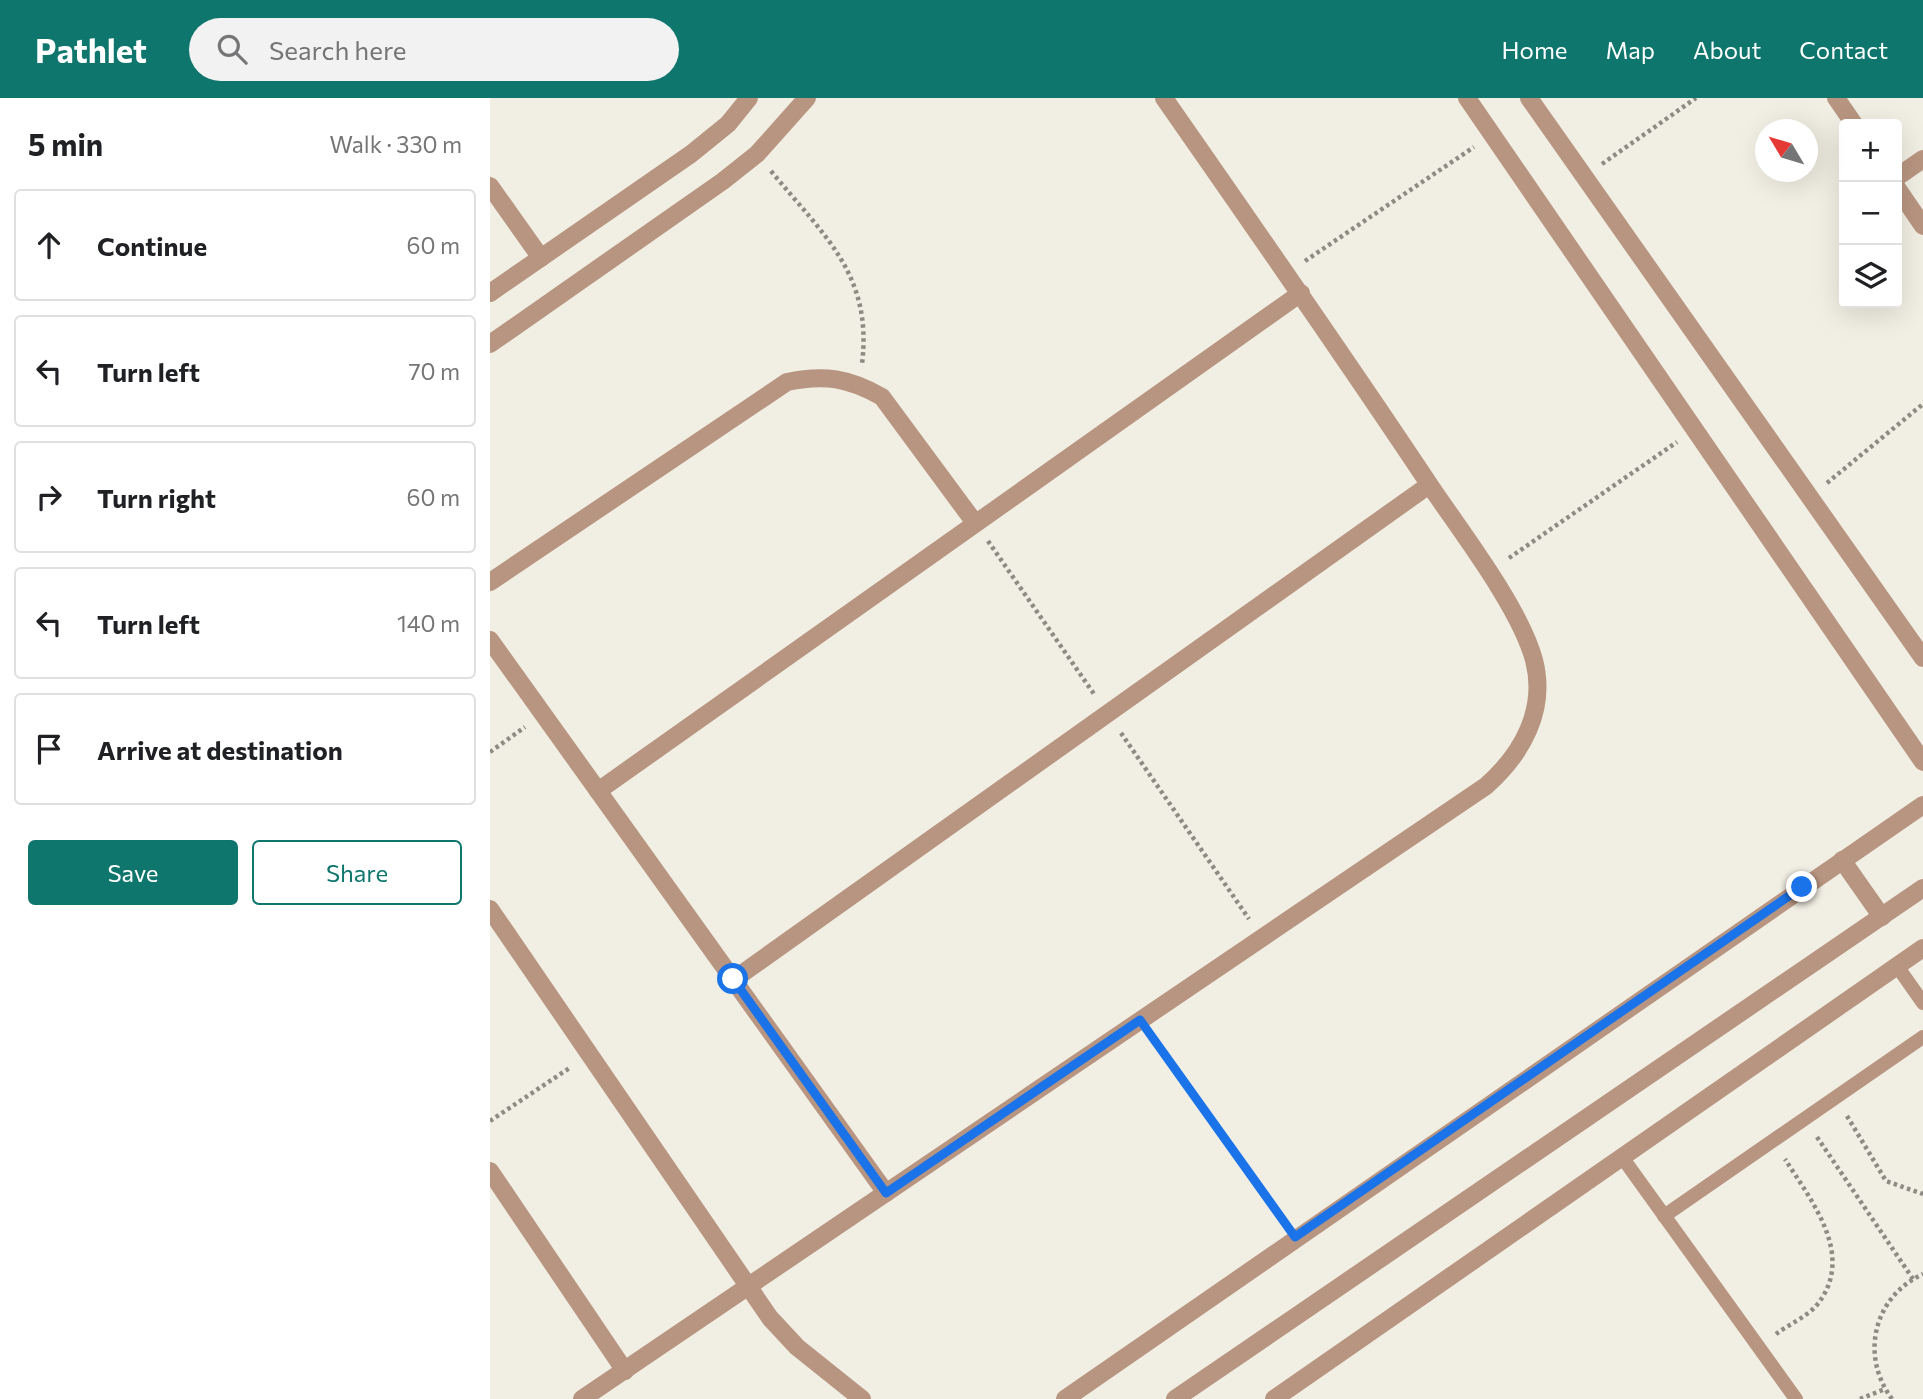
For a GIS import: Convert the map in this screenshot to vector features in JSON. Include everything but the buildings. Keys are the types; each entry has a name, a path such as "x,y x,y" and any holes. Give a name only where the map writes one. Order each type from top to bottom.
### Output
{"street":[{"path":"490,293 691,154 728,124 749,98"},
{"path":"490,344 723,181 757,154 807,98"},
{"path":"582,1399 1486,786 1507,767 1523,744 1534,717 1537,689 1534,661 1524,634 1488,573 1301,293 1164,98"},
{"path":"1467,98 1923,762"},
{"path":"1529,98 1923,658"},
{"path":"1836,98 1851,119"},
{"path":"1902,174 1923,159"},
{"path":"490,186 541,258"},
{"path":"1902,195 1923,226"},
{"path":"598,791 1301,293"},
{"path":"490,582 787,383 812,377 836,377 859,384 881,397 975,523"},
{"path":"733,979 1429,485"},
{"path":"490,640 886,1193"},
{"path":"1065,1399 1295,1237 1923,805"},
{"path":"1842,860 1882,917"},
{"path":"1186,1397 1923,888"},
{"path":"490,909 747,1287 796,1347 862,1399"},
{"path":"1274,1399 1923,947"},
{"path":"490,1171 625,1371"}],"lane":[{"path":"1897,966 1923,1003"},
{"path":"1664,1216 1923,1037"},
{"path":"1622,1157 1796,1399"}],"path":[{"path":"1584,176 1696,98"},
{"path":"1287,273 1492,135"},
{"path":"757,154 845,261 861,311 864,342 859,384"},
{"path":"1810,497 1923,404"},
{"path":"1488,573 1695,429"},
{"path":"490,752 543,714"},
{"path":"1140,1020 1295,1237"},
{"path":"490,1121 590,1054"},
{"path":"1836,1097 1886,1181 1923,1194"},
{"path":"1805,1119 1913,1279"},
{"path":"1758,1346 1815,1307 1830,1281 1833,1251 1824,1222 1774,1140"},
{"path":"1892,1399 1877,1372 1874,1337 1887,1303 1913,1279 1923,1274"},
{"path":"1860,1399 1885,1389"}],"route":[{"path":"733,979 886,1193 1140,1020 1295,1237 1802,887"}]}
